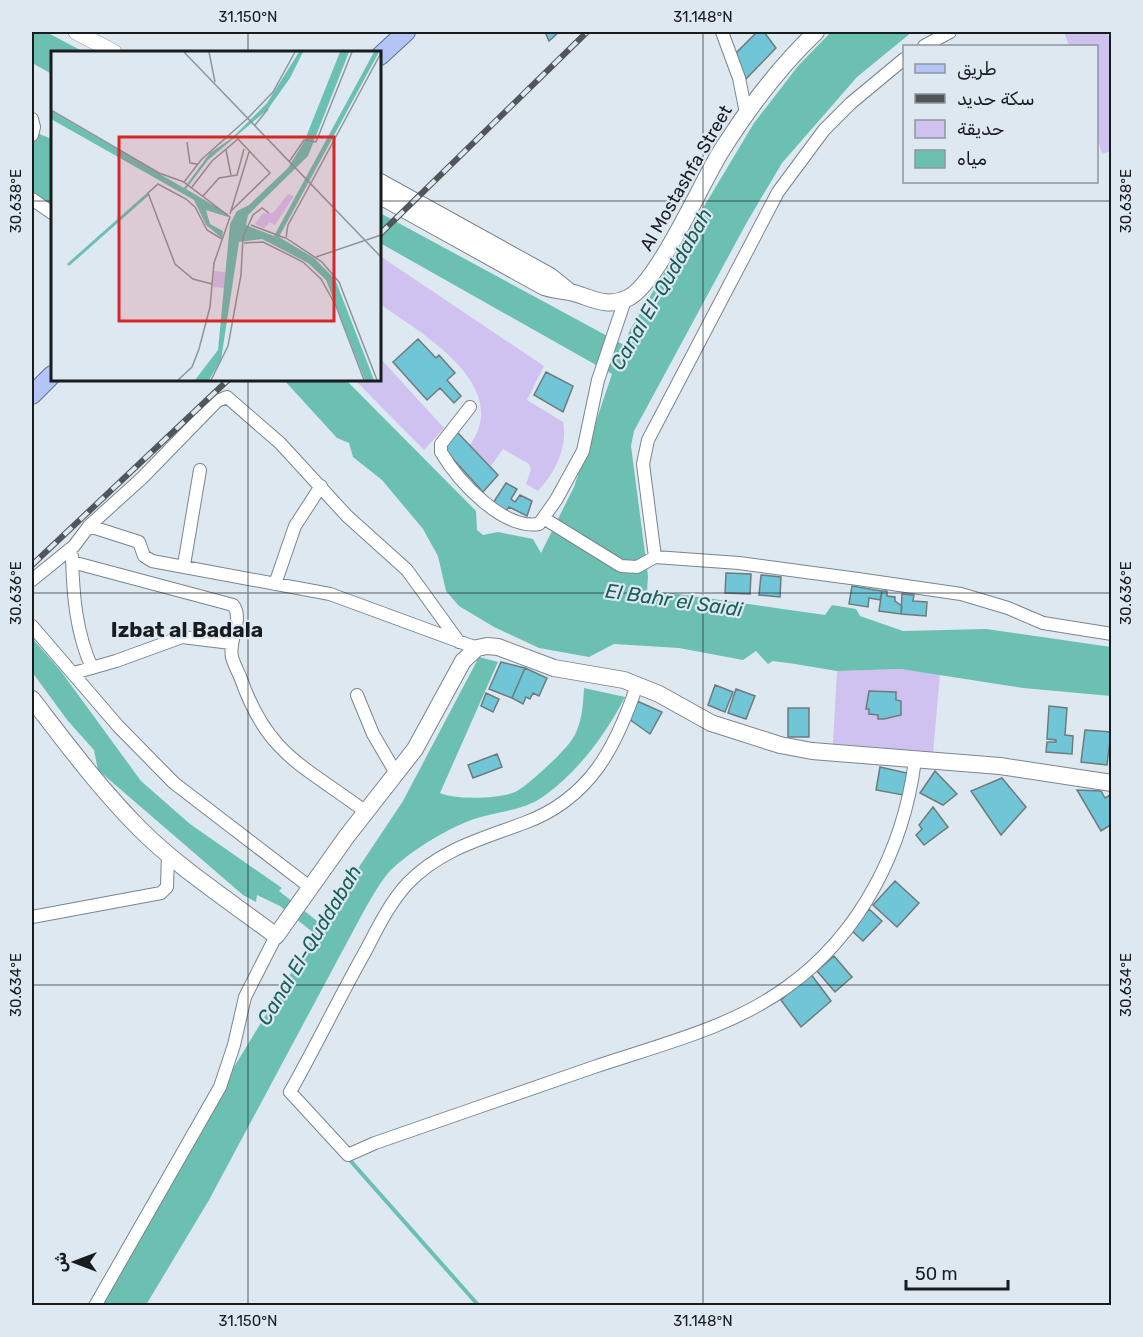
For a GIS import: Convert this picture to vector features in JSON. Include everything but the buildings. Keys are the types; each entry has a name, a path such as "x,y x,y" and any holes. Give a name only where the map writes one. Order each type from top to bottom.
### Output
{"main road":[{"path":"381,55 406,32"},
{"name":"Al Mostashfa Street","path":"625,300 647,283 719,154 746,113 777,74 816,32"},
{"path":"381,183 543,272 570,292"},
{"path":"381,197 552,290 570,292 597,302 625,300"},
{"path":"32,395 51,376"},
{"path":"32,699 116,804 168,854 276,936 366,812 397,775 434,717 463,661 477,648 504,651 554,668 630,682 711,723 780,745 812,752 1000,766 1112,783"}],"street":[{"path":"76,32 112,51"},
{"path":"722,32 739,78 746,113"},
{"path":"926,45 950,32"},
{"path":"654,557 643,464 648,440 778,192 824,130 858,97 903,60"},
{"path":"32,118 32,134"},
{"path":"32,200 51,212"},
{"path":"470,407 441,444 444,457 484,502 504,517 531,525 545,519 584,451 593,400 613,344 625,300"},
{"path":"32,580 74,546 89,526 224,396 231,398 280,443 347,516 407,570 459,642"},
{"path":"184,565 200,470"},
{"path":"275,584 295,526 321,486"},
{"path":"545,519 621,566 637,567 654,557 739,563 961,594 1008,608 1043,623 1112,634"},
{"path":"89,526 139,542 144,556 152,561 184,565 330,594 477,648"},
{"path":"74,546 72,562 76,620 82,646 92,668"},
{"path":"72,562 233,605 237,616 231,643 232,657 255,716 276,745 303,768 366,812"},
{"path":"32,626 118,726 174,783 307,894"},
{"path":"74,673 183,637 231,643"},
{"path":"630,682 622,730 592,776 576,792 555,808 536,818 479,837 431,864 407,884 382,919 290,1092 348,1155 375,1143 711,1026 787,988 832,946 883,875 902,822 911,789 915,760"},
{"path":"357,695 373,734 397,775"},
{"path":"32,917 161,893 167,887 168,854"},
{"path":"95,1305 220,1087 234,1046 245,998 276,936"}],"green space":[{"path":"1064,32 1107,32 1112,45 1111,151 1102,154 1098,140 1098,45 1069,45"},
{"path":"381,257 544,366 527,400 563,422 564,441 555,468 538,491 526,484 531,470 529,464 503,449 491,466 470,445 480,423 480,402 471,382 456,363 417,330 381,305"},
{"path":"381,359 444,428 424,450 356,381 381,381"},
{"path":"901,669 940,674 933,753 833,744 837,671"}],"water":[{"path":"32,32 46,32 82,51 51,51 51,73 32,63"},
{"path":"831,32 912,32 857,77 782,163 747,222 634,431 631,446 648,576 647,592 671,593 825,615 832,605 856,609 860,616 903,631 986,629 1111,647 1111,696 1023,688 901,669 837,671 773,661 768,664 756,651 743,660 679,648 614,644 589,657 539,648 494,627 459,606 446,591 438,556 423,529 382,480 353,457 349,443 337,438 285,381 347,381 476,511 477,530 483,535 498,532 533,539 541,553 574,487 612,374 381,244 381,214 624,345 630,330 754,123 798,66"},
{"path":"32,131 51,139 51,205 32,191"},
{"name":"Canal El-Quddabah","path":"32,638 60,670 141,781 190,824 282,888 279,891 321,924 403,801 479,657 498,662 440,793 447,795 467,798 490,797 517,791 546,768 575,735 580,722 584,688 625,697 609,725 580,764 544,796 528,805 483,816 452,829 429,841 389,872 366,907 209,1200 146,1305 98,1305 220,1090 315,934 280,906 257,895 256,902 243,895 98,770 94,750 68,721 32,672"}],"waterway":[{"path":"348,1158 479,1306"}],"railway":[{"path":"381,233 587,32"},
{"path":"32,565 227,381"}],"district":[{"name":"Izbat al Badala","path":"187,629"}],"water label":[{"name":"El Bahr el Saidi","path":"674,600"}]}
